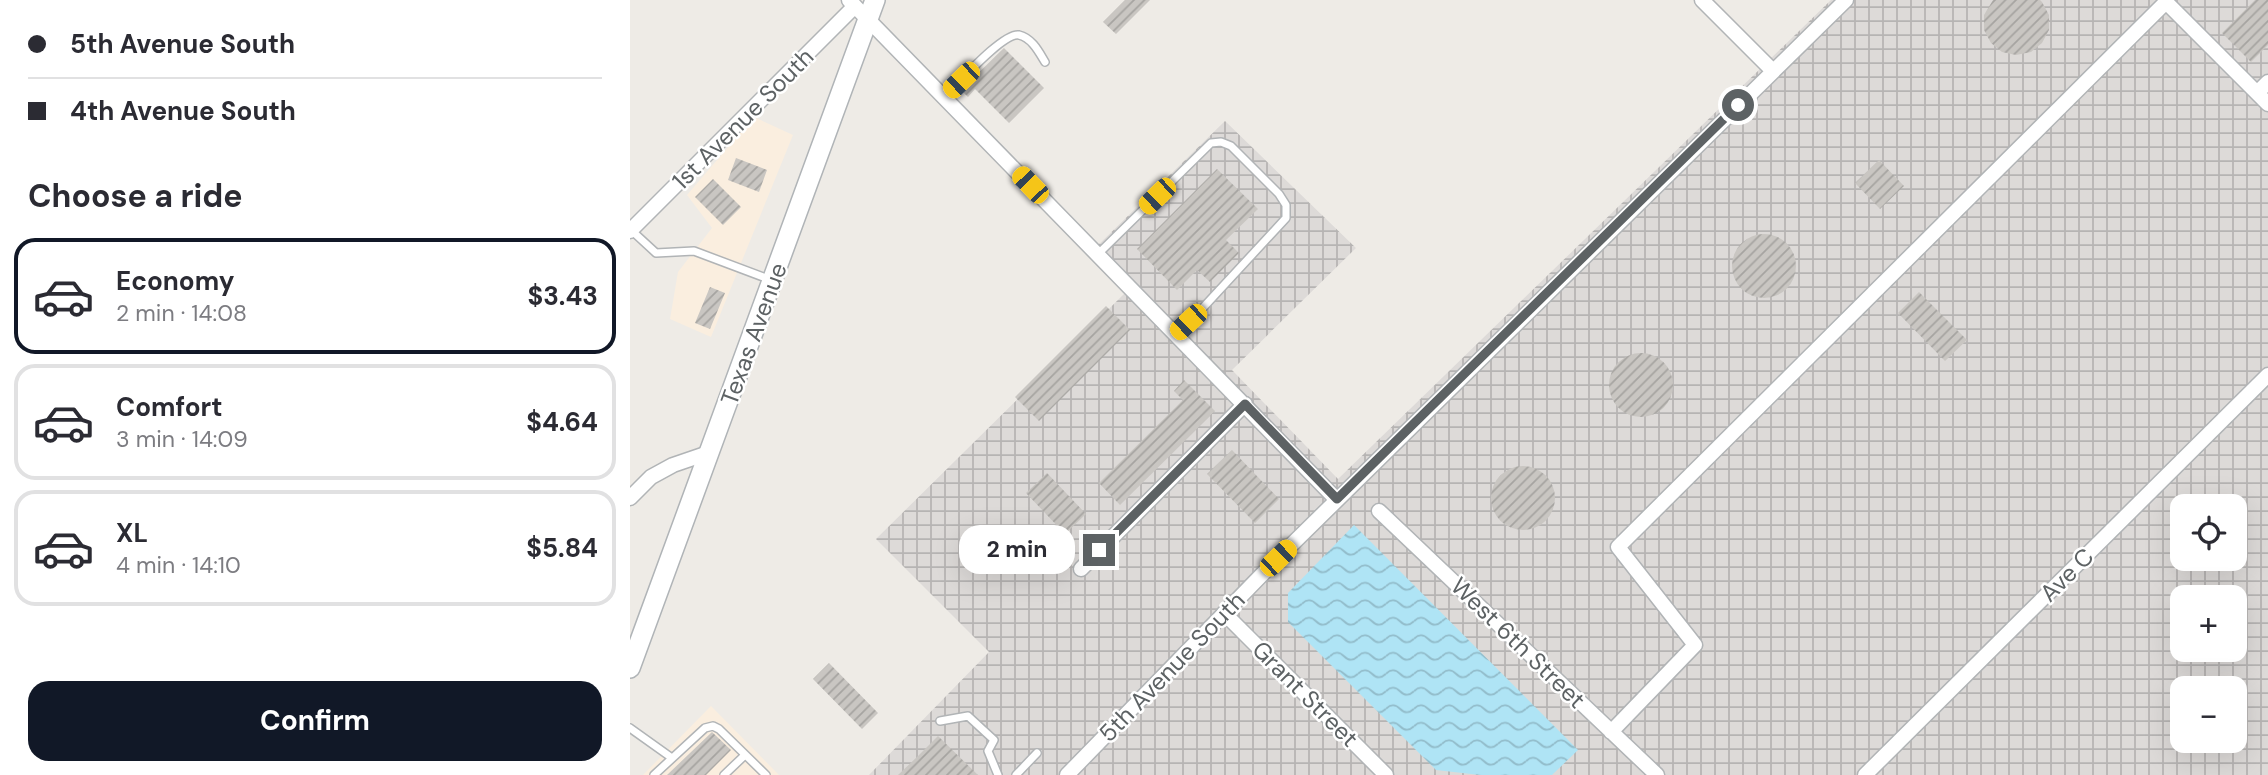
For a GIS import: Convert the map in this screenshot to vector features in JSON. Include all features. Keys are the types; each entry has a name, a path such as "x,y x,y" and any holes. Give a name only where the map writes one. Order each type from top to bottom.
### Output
{"main road":[{"name":"Texas Avenue","path":"630,668 773,281 857,9 876,0"}],"street":[{"path":"1702,0 1773,71"},
{"name":"5th Avenue South","path":"1067,775 1337,499 1846,0"},
{"path":"1611,732 1695,645 1618,547 2166,2 2268,104"},
{"path":"857,9 1337,499"},
{"name":"1st Avenue South","path":"630,231 857,9"},
{"path":"2257,93 2268,82"},
{"name":"Ave C","path":"1865,775 2268,375"},
{"path":"1081,569 1245,404"},
{"path":"630,498 651,477 673,465 711,452"},
{"name":"West 6th Street","path":"1379,511 1657,775"},
{"name":"Grant Street","path":"1224,613 1386,775"}],"lane":[{"path":"944,97 998,44 1011,36 1020,35 1032,42 1045,62"},
{"path":"1097,254 1211,144 1221,142 1231,145 1260,174 1286,205 1286,218 1200,311 1175,333"},
{"path":"630,231 656,253 694,251 773,281"},
{"path":"940,721 968,716 994,740 988,751 998,775"},
{"path":"654,775 705,729 713,726 766,775"},
{"path":"630,727 672,758"},
{"path":"1016,775 1037,753"},
{"path":"724,775 746,755"}],"shaded area":[{"path":"1831,0 2268,0 2268,775 869,775 989,652 876,539 1125,293 1088,255 1225,121 1356,248 1232,370 1338,479"},
{"path":"754,117 793,135 711,337 670,319 678,272 712,228 687,195"},
{"path":"711,706 779,775 643,775"}],"water":[{"path":"1354,525 1578,750 1552,775 1480,775 1436,770 1288,622 1288,593"}],"building":[{"path":"1125,0 1150,0 1116,34 1103,22"},
{"path":"1993,0 2040,0 2049,15 2049,30 2042,43 2031,52 2016,55 2002,52 1991,43 1984,30 1984,15"},
{"path":"2255,0 2268,0 2268,45 2251,62 2222,33"},
{"path":"1004,48 1044,88 1009,123 975,89 968,97 961,90"},
{"path":"736,158 767,170 759,192 728,180"},
{"path":"1879,160 1904,186 1880,209 1855,183"},
{"path":"1217,169 1258,209 1226,240 1239,253 1210,282 1197,270 1177,290 1137,249"},
{"path":"713,179 741,207 723,225 695,197"},
{"path":"1758,234 1770,234 1787,243 1794,254 1794,278 1787,289 1770,298 1758,298 1746,293 1737,284 1732,272 1732,260 1737,248 1746,239"},
{"path":"710,287 725,293 710,329 695,323"},
{"path":"1919,292 1967,340 1945,361 1898,313"},
{"path":"1106,306 1130,330 1039,421 1015,397"},
{"path":"1635,353 1647,353 1664,362 1671,373 1671,397 1664,408 1647,417 1635,417 1623,412 1614,403 1609,391 1609,379 1614,367 1623,358"},
{"path":"1184,380 1215,411 1120,505 1099,483 1183,400 1174,391"},
{"path":"1232,450 1279,499 1255,523 1207,474"},
{"path":"1517,466 1529,466 1546,475 1553,486 1553,510 1546,521 1529,530 1517,530 1505,525 1496,516 1491,504 1491,492 1496,480 1505,471"},
{"path":"1047,473 1086,514 1065,534 1026,493"},
{"path":"829,663 878,713 862,729 813,679"},
{"path":"712,732 731,750 706,775 667,775"},
{"path":"938,736 978,775 898,775 918,756"}],"route":[{"path":"1099,550 1245,404 1337,499 1738,105"}]}
